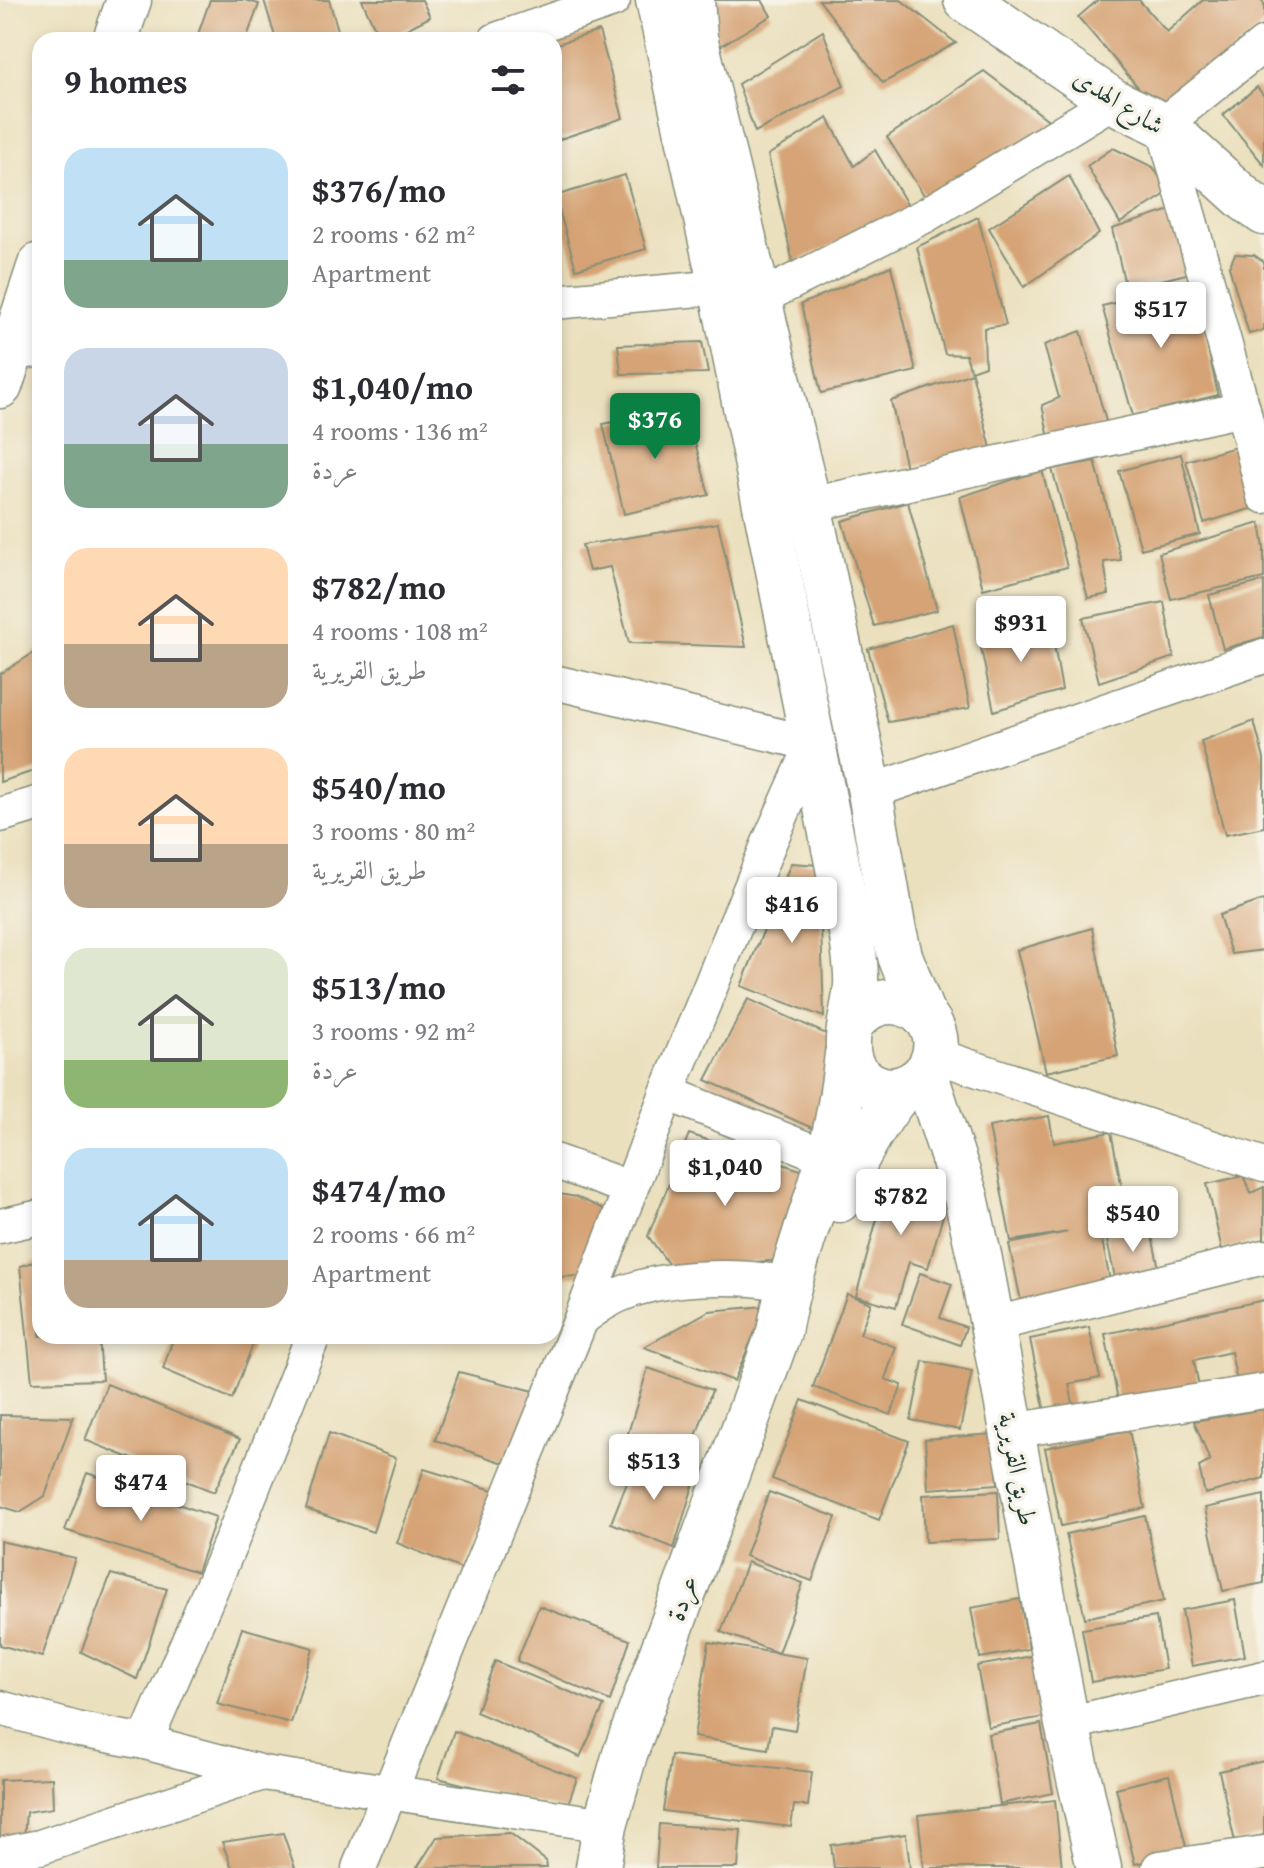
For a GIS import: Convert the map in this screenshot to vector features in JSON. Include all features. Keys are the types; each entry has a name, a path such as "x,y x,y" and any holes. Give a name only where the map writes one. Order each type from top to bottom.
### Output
{"street":[{"path":"118,32 129,0"},
{"path":"519,32 613,0"},
{"path":"658,0 740,292"},
{"path":"692,0 695,37 740,292 813,744 852,937 856,982 843,1089 829,1158 789,1285 779,1332"},
{"name":"شارع الهدى","path":"966,0 1113,101 1163,125 1264,213"},
{"path":"1264,44 1163,125 1243,409 1264,496"},
{"path":"562,302 740,292 926,215 1113,101"},
{"name":"طريق القريرية","path":"740,292 809,505 870,792 893,926 910,986 921,1058 966,1197 1067,1724 1099,1868"},
{"path":"17,363 32,299"},
{"path":"809,505 1243,409"},
{"path":"870,792 1264,656"},
{"path":"562,684 813,744"},
{"path":"359,1868 581,1319 667,1093 813,744"},
{"path":"0,815 32,805"},
{"path":"779,1332 808,1284 861,1148 921,1058 913,1007 890,1001 867,1008 849,1040 851,1065 867,1083 890,1090 921,1058"},
{"path":"921,1058 1264,1165"},
{"path":"667,1093 829,1158"},
{"path":"562,1164 629,1188"},
{"path":"0,1226 32,1219"},
{"path":"991,1325 1264,1257"},
{"path":"581,1319 611,1299 643,1286 729,1278 759,1279 789,1285"},
{"name":"عردة","path":"598,1868 605,1825 625,1754 779,1332"},
{"path":"145,1742 231,1542 310,1344"},
{"path":"1011,1431 1264,1391"},
{"path":"1067,1724 1264,1678"},
{"path":"0,1708 263,1773 605,1825"},
{"path":"0,1855 40,1847 263,1773"},
{"path":"1159,1868 1264,1853"}],"building":[{"path":"210,0 244,0 259,4 249,32 199,32"},
{"path":"264,0 329,0 339,32 274,32"},
{"path":"362,0 422,0 430,17 401,32 376,32"},
{"path":"707,0 762,0 771,16 720,46"},
{"path":"819,0 901,0 956,43 883,83"},
{"path":"1098,0 1139,0 1167,32 1203,0 1261,0 1264,4 1264,24 1161,114 1078,17"},
{"path":"599,31 623,118 562,138 562,43"},
{"path":"823,31 844,86 755,132 738,84"},
{"path":"984,71 1056,126 929,203 887,137"},
{"path":"1257,87 1264,96 1264,165 1223,115"},
{"path":"828,118 854,166 875,150 910,209 793,263 768,155"},
{"path":"1113,148 1153,167 1169,192 1120,223 1087,166"},
{"path":"625,175 646,249 576,269 562,220 562,194"},
{"path":"1069,176 1099,234 1024,287 989,228"},
{"path":"1177,208 1190,273 1126,289 1112,229"},
{"path":"978,217 1006,325 984,328 985,366 971,371 966,355 945,354 917,247"},
{"path":"1235,254 1254,255 1264,262 1264,330 1249,334 1229,267"},
{"path":"891,266 916,371 821,393 801,304"},
{"path":"1194,285 1218,395 1133,416 1102,306"},
{"path":"1081,331 1107,425 1049,438 1042,405 1059,398 1044,345"},
{"path":"702,342 708,373 621,374 618,345"},
{"path":"972,373 991,448 906,468 891,401"},
{"path":"686,408 709,495 624,514 603,424"},
{"path":"1243,445 1260,506 1204,523 1186,461"},
{"path":"1181,454 1200,534 1141,549 1119,471"},
{"path":"1095,461 1121,560 1104,562 1109,594 1088,598 1052,469"},
{"path":"1042,470 1067,567 983,589 960,497"},
{"path":"908,502 937,610 874,626 842,521"},
{"path":"718,523 746,647 629,643 610,567 589,571 582,545"},
{"path":"1260,523 1264,578 1171,599 1159,553"},
{"path":"1264,581 1264,637 1223,649 1209,595"},
{"path":"1164,602 1174,657 1099,682 1083,618"},
{"path":"1049,616 1062,690 994,711 979,639"},
{"path":"953,624 970,708 888,722 868,649"},
{"path":"32,654 32,772 0,782 0,674"},
{"path":"1254,721 1264,759 1264,827 1225,835 1201,741"},
{"path":"791,863 819,865 824,1017 741,986"},
{"path":"1264,900 1264,950 1231,954 1219,915"},
{"path":"1092,928 1118,1056 1046,1072 1017,950"},
{"path":"748,999 831,1036 823,1133 706,1080"},
{"path":"1049,1116 1054,1143 1111,1132 1128,1219 1099,1225 1111,1286 1022,1306 1009,1244 1068,1232 1011,1241 989,1127"},
{"path":"689,1134 804,1171 780,1260 672,1269 648,1236"},
{"path":"889,1175 950,1191 928,1268 909,1262 896,1307 856,1296"},
{"path":"1243,1176 1251,1193 1264,1187 1264,1240 1222,1250 1207,1184"},
{"path":"562,1194 604,1209 581,1276 562,1277"},
{"path":"1150,1227 1160,1273 1116,1282 1106,1236"},
{"path":"32,1262 32,1344 100,1344 102,1380 32,1382 20,1266"},
{"path":"920,1273 952,1284 940,1318 966,1327 960,1345 902,1324"},
{"path":"847,1294 871,1303 860,1334 896,1347 885,1379 902,1385 891,1415 813,1387"},
{"path":"1264,1300 1264,1377 1237,1382 1231,1352 1194,1360 1200,1393 1120,1410 1105,1334"},
{"path":"766,1306 734,1381 644,1347 709,1311"},
{"path":"1089,1327 1100,1378 1069,1384 1074,1407 1045,1412 1030,1339"},
{"path":"171,1344 253,1344 232,1399 163,1369"},
{"path":"923,1361 972,1371 960,1430 911,1420"},
{"path":"648,1368 712,1390 685,1468 625,1443"},
{"path":"459,1372 538,1392 510,1465 435,1440"},
{"path":"107,1384 240,1439 214,1492 85,1440"},
{"path":"802,1400 909,1441 879,1520 772,1479"},
{"path":"1264,1409 1264,1478 1205,1494 1199,1467 1210,1461 1194,1421"},
{"path":"0,1415 73,1417 45,1496 20,1512 0,1506"},
{"path":"1129,1430 1145,1508 1061,1526 1045,1448"},
{"path":"329,1433 396,1458 373,1532 306,1509"},
{"path":"994,1434 998,1484 928,1489 925,1439"},
{"path":"637,1457 695,1479 674,1548 611,1523"},
{"path":"424,1469 496,1491 464,1570 397,1543"},
{"path":"87,1473 216,1517 197,1572 65,1530"},
{"path":"998,1491 1000,1539 925,1542 923,1495"},
{"path":"769,1492 836,1517 812,1581 745,1556"},
{"path":"1264,1495 1264,1583 1223,1591 1205,1508"},
{"path":"1145,1516 1164,1601 1085,1618 1066,1534"},
{"path":"0,1541 75,1558 42,1657 0,1645"},
{"path":"747,1562 803,1583 778,1653 721,1632"},
{"path":"111,1574 167,1589 137,1679 81,1652"},
{"path":"1020,1599 1029,1649 980,1658 971,1608"},
{"path":"1235,1600 1245,1656 1192,1666 1182,1610"},
{"path":"539,1606 630,1640 610,1701 517,1661"},
{"path":"1156,1617 1165,1669 1091,1682 1082,1629"},
{"path":"242,1628 313,1648 291,1723 217,1704"},
{"path":"709,1642 807,1658 795,1730 772,1726 768,1749 694,1737"},
{"path":"1032,1656 1044,1717 988,1727 977,1666"},
{"path":"495,1661 604,1706 580,1757 476,1712"},
{"path":"1041,1724 1053,1793 1000,1804 988,1734"},
{"path":"454,1731 577,1778 566,1810 438,1778"},
{"path":"671,1755 812,1772 808,1806 794,1805 791,1827 663,1811"},
{"path":"1264,1761 1264,1835 1235,1842 1219,1771"},
{"path":"1169,1775 1187,1851 1135,1864 1116,1788"},
{"path":"52,1778 53,1808 26,1812 24,1837 0,1838 0,1780"},
{"path":"1055,1800 1062,1868 924,1868 918,1815"},
{"path":"659,1824 741,1830 738,1868 656,1868"},
{"path":"283,1833 295,1868 232,1868 222,1842"},
{"path":"510,1833 546,1861 547,1868 417,1868 437,1837"},
{"path":"906,1834 910,1868 834,1868 831,1845"}]}
